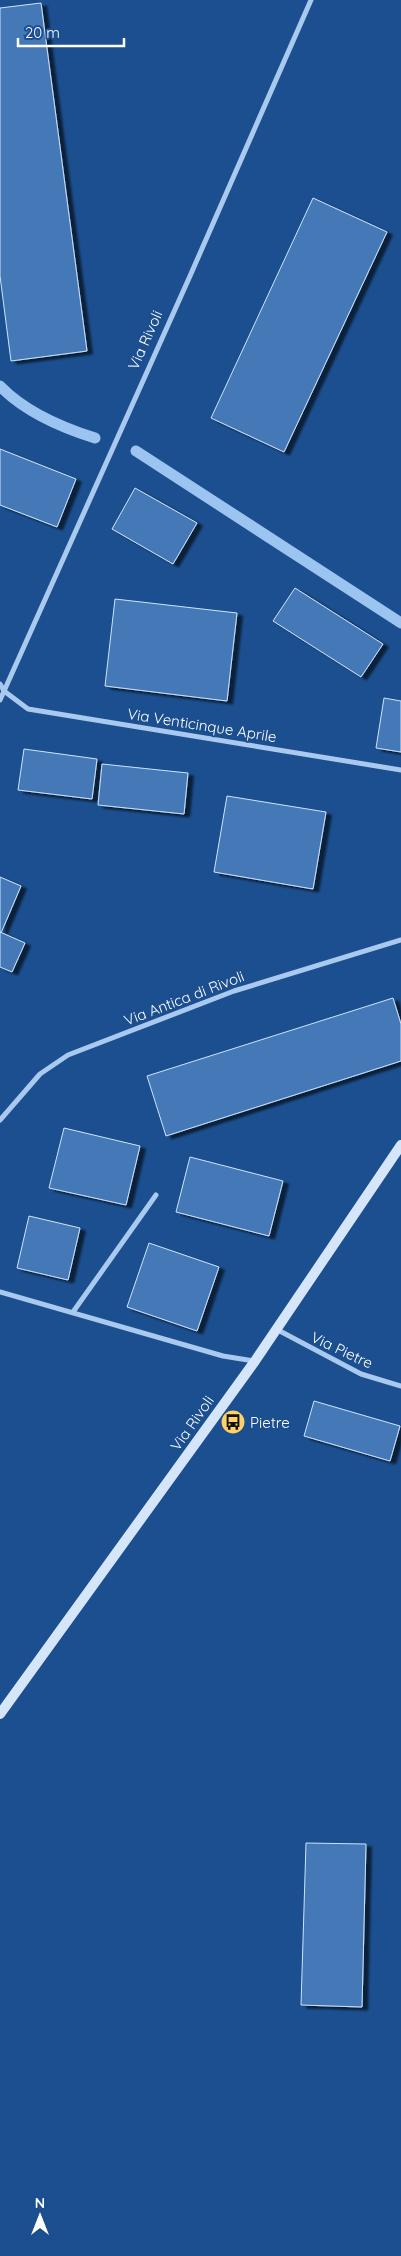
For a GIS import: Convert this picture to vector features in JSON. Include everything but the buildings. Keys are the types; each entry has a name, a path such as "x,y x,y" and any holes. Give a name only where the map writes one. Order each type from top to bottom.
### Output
{"street":[{"name":"Via Rivoli","path":"0,700 190,276 310,0"},
{"path":"0,684 4,691"},
{"name":"Via Venticinque Aprile","path":"4,691 28,709 401,770"},
{"name":"Via Antica di Rivoli","path":"0,1120 40,1074 68,1055 234,991 401,940"},
{"name":"Via Rivoli","path":"0,1714 255,1361 401,1145"},
{"path":"73,1312 156,1195"},
{"path":"0,1292 223,1356 255,1361"},
{"name":"Via Pietre","path":"276,1329 361,1374 401,1386"}],"waterway":[{"path":"0,386 20,403 44,418 95,438"},
{"path":"136,451 401,623"}],"place":[{"name":"Pietre","path":"233,1422"}]}
